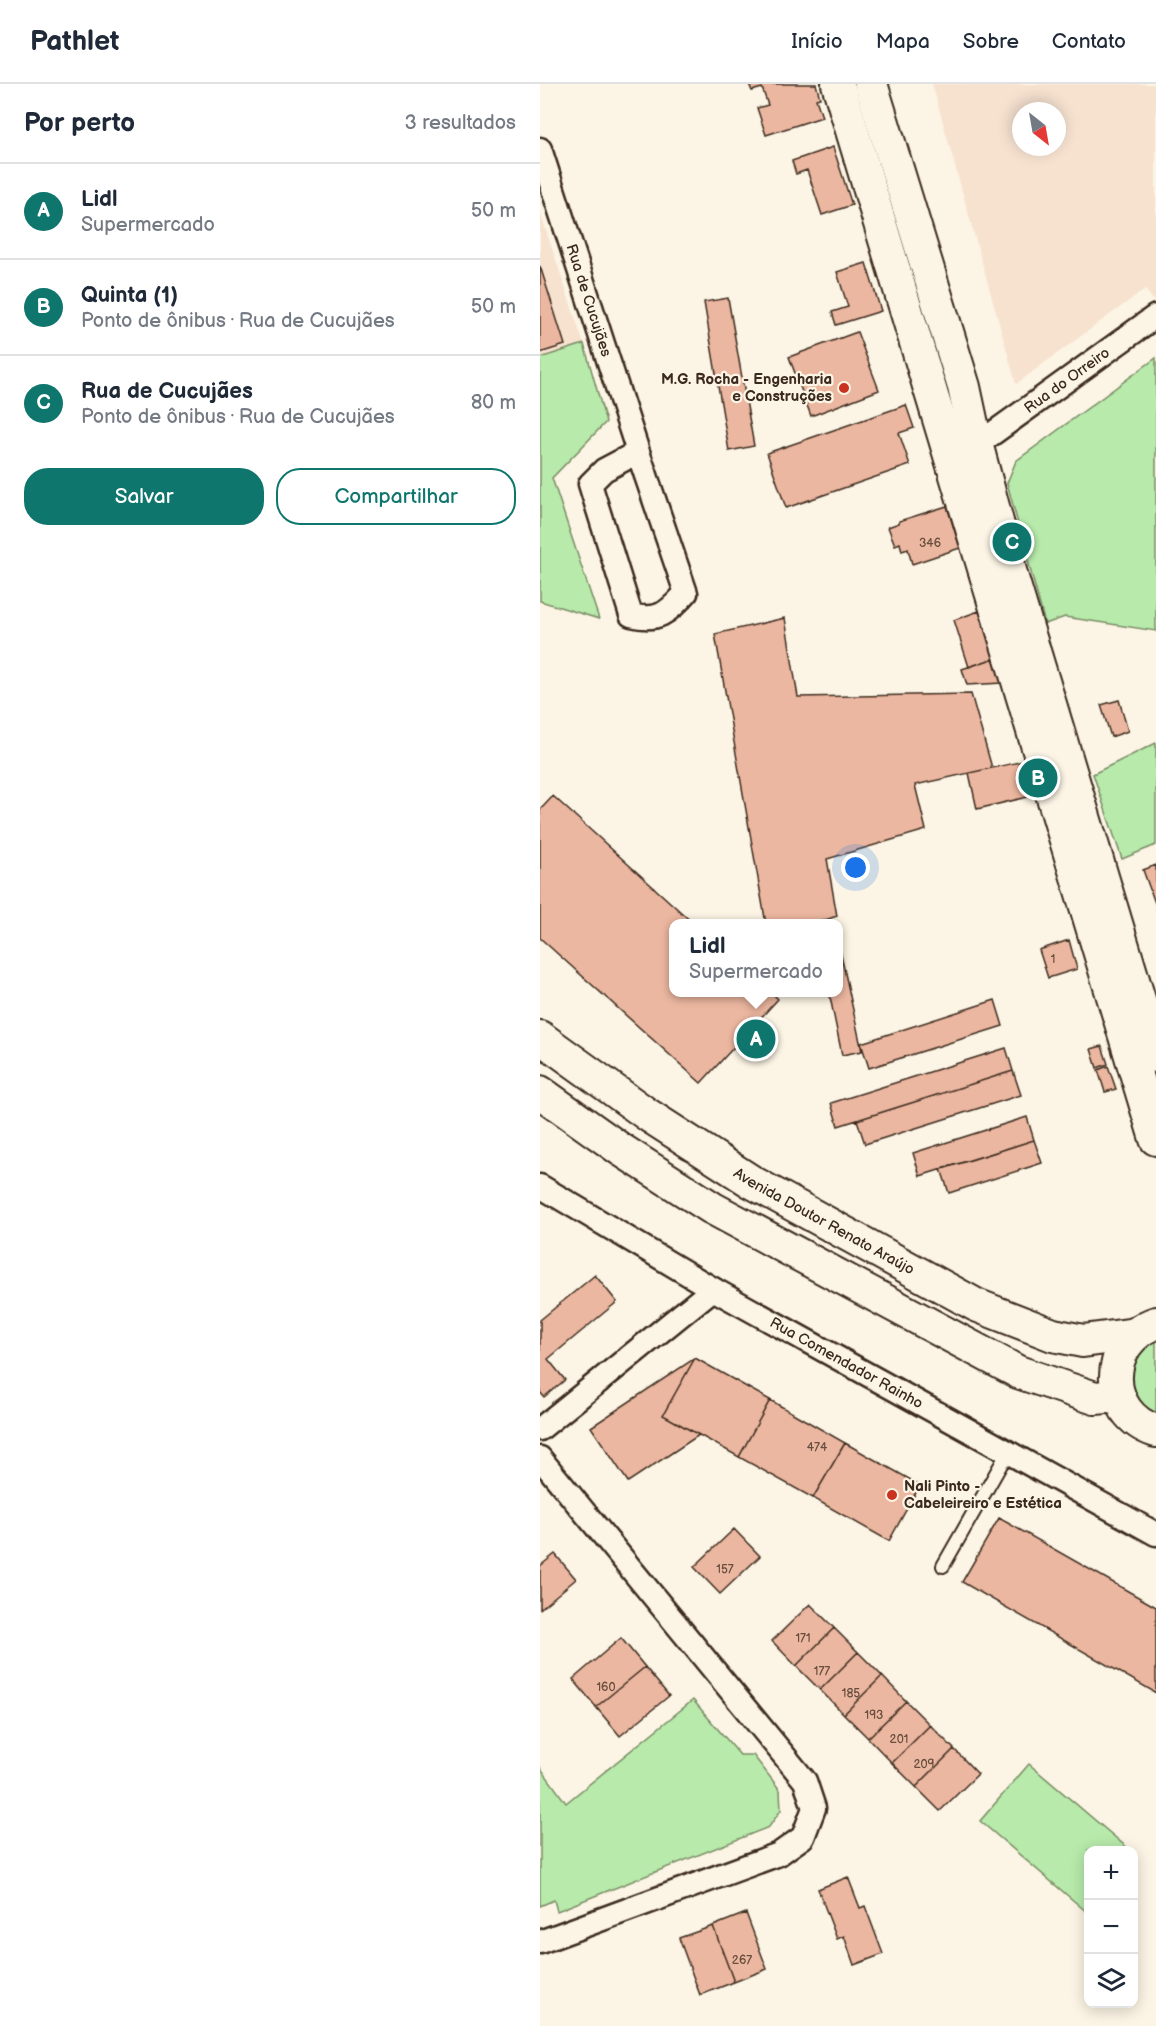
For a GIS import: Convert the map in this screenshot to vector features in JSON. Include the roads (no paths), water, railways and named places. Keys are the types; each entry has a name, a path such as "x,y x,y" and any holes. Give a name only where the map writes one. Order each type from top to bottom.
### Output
{"street":[{"path":"838,84 1114,1006 1156,1139"},
{"path":"871,84 964,387 976,443 1015,589 1150,1014 1156,1056"},
{"name":"Rua de Cucujães","path":"540,149 686,593 669,611 648,619 631,615 590,484 604,470 638,452"},
{"name":"Rua do Orreiro","path":"952,465 976,443 1156,316"},
{"name":"Avenida Doutor Renato Araújo","path":"540,1037 648,1115 752,1182 976,1305 1053,1335 1083,1341 1149,1323"},
{"path":"540,1092 620,1149 712,1208 1018,1372 1095,1398 1119,1396 1132,1417 1145,1427 1156,1431"},
{"name":"Rua Comendador Rainho","path":"540,1186 713,1289 1156,1534"},
{"path":"540,1429 713,1289"},
{"name":"Avenida Doutor Renato Araújo","path":"1119,1396 1115,1380 1117,1362 1125,1347 1149,1323"},
{"path":"540,1458 806,1781 814,1808 803,1837 779,1854 540,1942"}],"lane":[{"path":"1114,1006 1150,1014"},
{"path":"943,1566 1008,1452"}],"place":[{"name":"M.G. Rocha - Engenharia e Construções","path":"844,388"},
{"name":"Rua de Cucujães","path":"1012,542"},
{"name":"Quinta (1)","path":"1038,778"},
{"name":"Lidl","path":"756,1039"},
{"name":"Nali Pinto - Cabeleireiro e Estética","path":"892,1495"}]}
